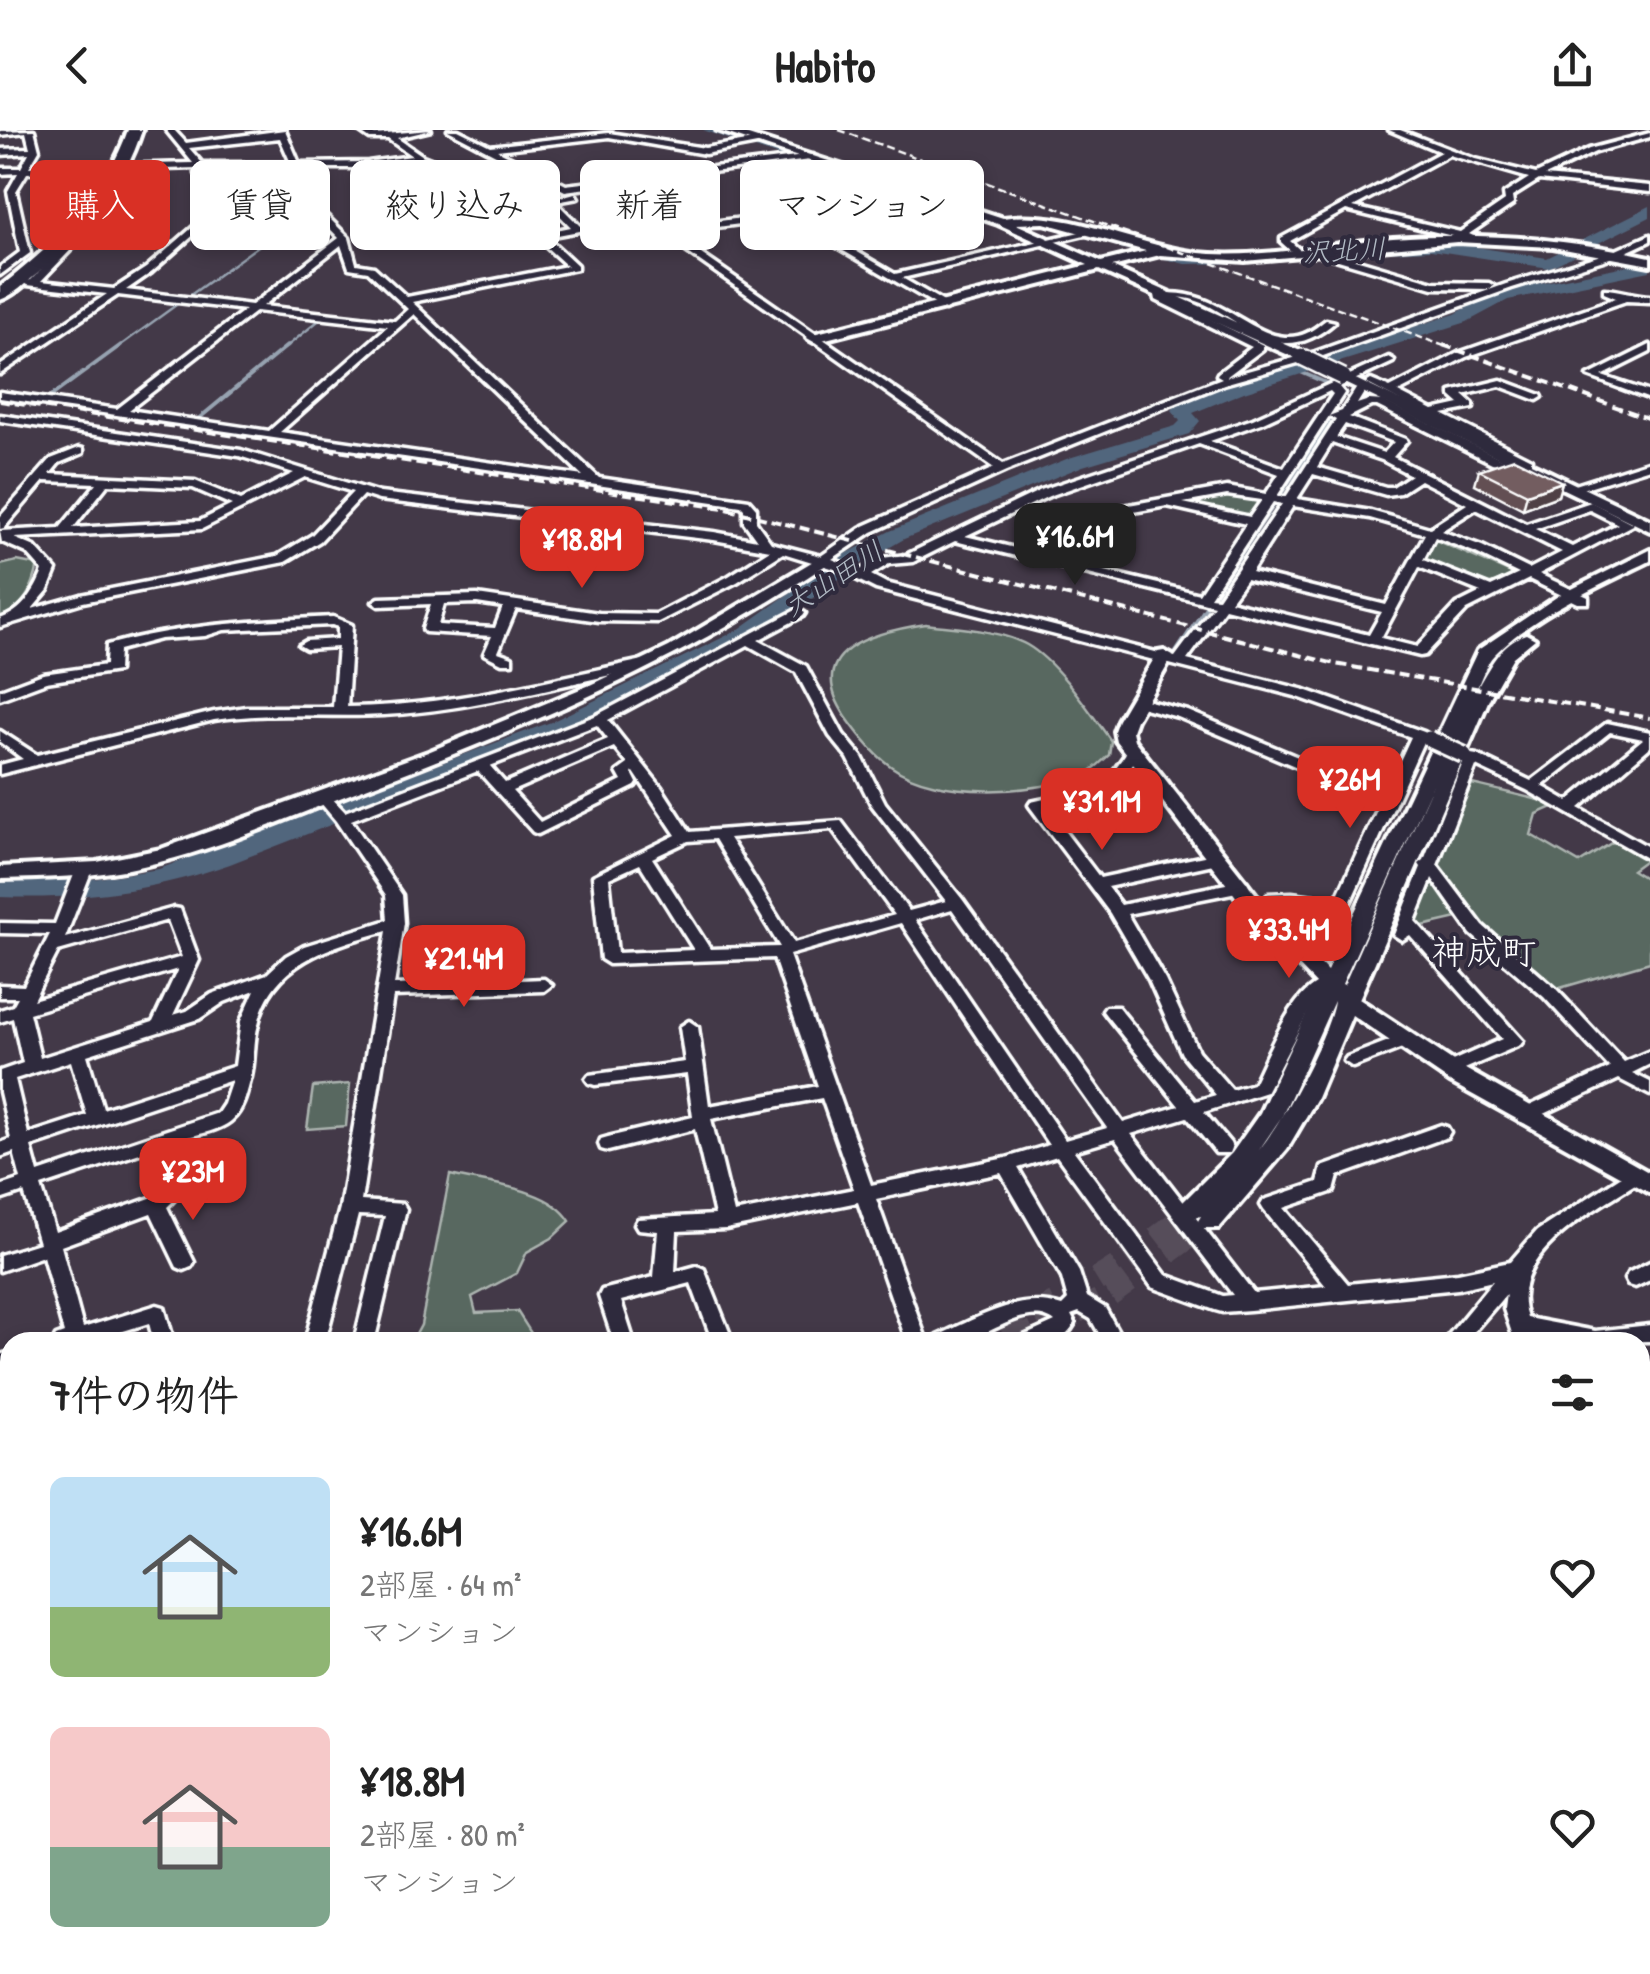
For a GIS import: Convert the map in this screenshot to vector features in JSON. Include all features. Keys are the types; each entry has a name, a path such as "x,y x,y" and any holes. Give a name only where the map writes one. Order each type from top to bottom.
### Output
{"highway":[{"path":"124,130 124,160"},
{"path":"126,160 136,130"},
{"path":"0,286 41,250"},
{"path":"0,296 53,250"}],"street":[{"path":"170,130 195,160"},
{"path":"361,130 373,136 390,137 427,130"},
{"path":"452,130 512,160"},
{"path":"556,130 568,140"},
{"path":"722,130 1048,240 1302,357 1341,381 1650,526"},
{"path":"1393,130 1478,163 1537,176 1650,189"},
{"path":"184,146 282,132 294,160"},
{"path":"0,133 30,137"},
{"path":"1463,234 1510,202 1506,196 1586,149 1650,135"},
{"path":"492,148 616,136 705,151 754,142"},
{"path":"0,142 30,137"},
{"path":"0,152 30,137"},
{"path":"0,272 24,253 12,190 30,137"},
{"path":"390,137 426,160"},
{"path":"364,154 403,147"},
{"path":"1296,251 1284,240 1448,152"},
{"path":"330,166 368,166 420,158"},
{"path":"720,168 803,158"},
{"path":"0,171 30,171"},
{"path":"560,186 577,197 550,201 578,229"},
{"path":"565,188 580,186"},
{"path":"1343,207 1483,241"},
{"path":"720,224 789,215 945,307"},
{"path":"1002,222 1044,219 1157,253 1188,256 1320,252 1390,242 1483,241 1586,246 1650,262"},
{"path":"330,224 344,238 352,266 371,269 596,482"},
{"path":"560,232 578,229"},
{"path":"894,278 1086,232"},
{"path":"0,371 150,270 190,234"},
{"path":"117,414 344,238"},
{"path":"0,873 82,877 153,860 324,798 626,677 731,620 868,529 1002,469 1220,382 1319,354 1509,286 1617,253 1650,238"},
{"path":"64,250 30,282 396,324"},
{"path":"270,436 396,324 410,304 574,267 555,250"},
{"path":"690,250 1002,469"},
{"path":"1320,252 1432,285 1509,286"},
{"path":"814,338 1157,253"},
{"path":"1608,291 1625,298"},
{"path":"1220,382 1214,380 1259,347 1158,297 1187,296 1282,340 1311,336 1330,322"},
{"path":"1398,388 1462,355 1625,298 1647,298"},
{"path":"1649,395 1594,376 1650,348"},
{"path":"1388,360 1341,416 1310,469 1255,522 1212,600 1138,702 1123,731 1134,752 1241,886 1301,958 1348,1002 1446,1070 1642,1179"},
{"path":"1212,600 1243,574 1280,500 1287,473 1338,393 1341,381"},
{"path":"856,573 886,561 909,559 1088,476 1257,421 1341,381 1367,381 1398,388 1523,456 1527,461 1524,465"},
{"path":"1436,412 1469,406 1455,394 1501,383 1536,397"},
{"path":"0,394 745,503 750,508 750,522 773,548"},
{"path":"1341,416 1369,403 1379,403 1496,461 1524,465"},
{"path":"1324,415 1341,416 1401,441 1386,458"},
{"path":"0,418 241,453 359,492 773,548 856,573 881,586 1300,693 1424,737 1468,757 1532,787 1650,856"},
{"path":"1328,438 1386,458 1572,552"},
{"path":"1201,441 1287,473"},
{"path":"0,525 56,461 79,450"},
{"path":"1572,488 1650,464"},
{"path":"1310,469 1386,491 1396,490 1420,475"},
{"path":"0,536 202,525 303,473"},
{"path":"41,477 196,484 242,505"},
{"path":"63,532 104,482"},
{"path":"1021,553 1096,516 1227,491 1370,516 1432,532 1576,597"},
{"path":"0,622 81,599 281,559 316,538 359,492"},
{"path":"1167,502 1255,522"},
{"path":"1372,640 1432,532 1475,504"},
{"path":"953,537 1420,652 1462,607 1628,524 1591,506 1526,528"},
{"path":"0,536 22,544 50,570 35,601 17,617"},
{"path":"379,602 439,598 599,616 658,618 733,579 773,548"},
{"path":"1650,555 1576,597 1506,654 1384,912 1305,1098 1279,1143 1201,1216 1270,1116 1484,654 1527,620 1576,597 1650,567"},
{"path":"1415,560 1489,592"},
{"path":"1243,574 1390,610"},
{"path":"439,598 430,629 498,632"},
{"path":"506,660 491,654 512,604"},
{"path":"341,817 600,720 798,614"},
{"path":"0,695 42,678 114,668 112,648 168,633 205,632 223,626 333,622 346,625 340,710"},
{"path":"751,642 801,669 836,736 855,757 878,804 956,903 1118,1130 1250,1302"},
{"path":"306,646 345,644"},
{"path":"0,770 214,716 246,711 439,705 648,662"},
{"path":"626,677 650,692"},
{"path":"1138,702 1183,714 1326,774 1392,793"},
{"path":"600,720 656,790 686,838"},
{"path":"1532,787 1606,727 1650,738"},
{"path":"0,735 34,760"},
{"path":"1274,898 1290,894 1330,906 1342,904 1392,793 1424,737"},
{"path":"1568,809 1650,738"},
{"path":"502,789 616,741"},
{"path":"1134,752 1128,755 1112,783 1086,794 1036,804 1117,911 1157,980 1191,1054 1229,1098"},
{"path":"1634,753 1650,760"},
{"path":"1446,1070 1514,1041 1404,928 1468,757"},
{"path":"481,765 538,829 630,783 624,772 634,766"},
{"path":"318,1332 350,1208 396,923 394,896 324,798"},
{"path":"956,903 906,918 785,951 707,958 609,959 601,876 686,838 836,824 906,918 1060,1148 1158,1281 1222,1304 1458,1281 1520,1268"},
{"path":"720,835 785,951 827,1091 913,1332"},
{"path":"643,856 707,958"},
{"path":"1096,884 1218,858"},
{"path":"1427,864 1442,878 1476,930 1638,1073 1528,1118"},
{"path":"32,1067 20,1010 82,877"},
{"path":"1117,911 1241,886"},
{"path":"52,947 174,913 192,960 160,1026"},
{"path":"0,1193 224,1118 231,1112 244,1070 250,1016 268,979 292,955 308,948 396,923"},
{"path":"0,928 61,929"},
{"path":"0,1016 192,960"},
{"path":"68,1332 23,1142 6,1110 3,1076 193,1014 218,998 268,979"},
{"path":"645,1224 726,1222 1006,1165 1260,1088 1307,997 1328,984"},
{"path":"384,991 544,986"},
{"path":"0,992 28,992"},
{"path":"1112,1011 1223,1148"},
{"path":"689,1027 701,1118 726,1222"},
{"path":"1352,1061 1404,1041"},
{"path":"77,1052 96,1118"},
{"path":"595,1079 694,1068"},
{"path":"0,1150 244,1070"},
{"path":"608,1144 701,1118 827,1091"},
{"path":"1343,1292 1271,1205 1327,1186 1330,1172 1440,1132"},
{"path":"0,1263 157,1206 168,1192 175,1134"},
{"path":"1006,1165 1072,1276 1070,1308 1065,1323 1055,1332"},
{"path":"1461,1332 1544,1236 1642,1179"},
{"path":"157,1206 184,1262"},
{"path":"350,1208 396,1209 366,1332"},
{"path":"664,1281 668,1224"},
{"path":"1520,1268 1514,1309 1521,1332"},
{"path":"621,1332 609,1296 696,1274 718,1332"},
{"path":"970,1332 1031,1308 1048,1307 1097,1312 1108,1332"},
{"path":"96,1332 158,1313 162,1332"}],"shaded area":[{"path":"1226,493 1265,502 1256,517 1249,518 1184,504"},
{"path":"1433,539 1516,575 1485,586 1426,561 1423,559"},
{"path":"17,561 38,565 36,574 21,603 0,618 0,565"},
{"path":"926,624 1004,636 1039,653 1073,689 1111,741 1109,755 1085,774 1014,789 934,785 892,767 846,717 834,694 832,676 849,649 885,633"},
{"path":"1472,784 1553,807 1537,814 1531,835 1579,863 1613,842 1647,859 1632,870 1650,881 1650,962 1553,990 1484,929 1437,863"},
{"path":"1433,880 1462,917 1418,927 1414,922"},
{"path":"1292,900 1320,908 1324,915 1314,941 1307,941 1278,907"},
{"path":"350,1084 346,1126 307,1129 313,1087"},
{"path":"450,1175 533,1194 548,1201 570,1221 552,1238 527,1252 517,1273 472,1297 476,1313 517,1311 530,1332 417,1332"}],"building":[{"path":"1514,458 1562,482 1527,494 1479,470"}],"waterway":[{"name":"沢北川","path":"710,130 986,222"},
{"name":"沢北川","path":"1388,247 1431,245 1549,263 1650,211"},
{"name":"沢北川","path":"1125,245 1185,259 1252,258"},
{"path":"189,296 253,250"},
{"name":"大山田川","path":"0,888 60,890 112,886 164,876 221,858 560,727 627,697 746,635 848,562 897,535 1076,462 1182,430 1190,421 1181,411 1237,388 1461,318 1502,296 1650,266"},
{"path":"117,348 183,300"},
{"path":"285,348 323,317"},
{"path":"46,400 121,345"},
{"path":"197,420 288,345"},
{"path":"1296,370 1326,383"},
{"path":"1176,652 1331,419"}],"tunnel":[{"path":"991,1332 1028,1317 1113,1270 1191,1210"},
{"path":"1033,1332 1107,1297 1210,1221"}],"railway":[{"path":"839,130 1450,348"},
{"path":"1443,345 1650,419"},
{"path":"0,401 723,508 1335,664 1650,718"}],"district":[{"name":"神成町","path":"1484,952"}]}
